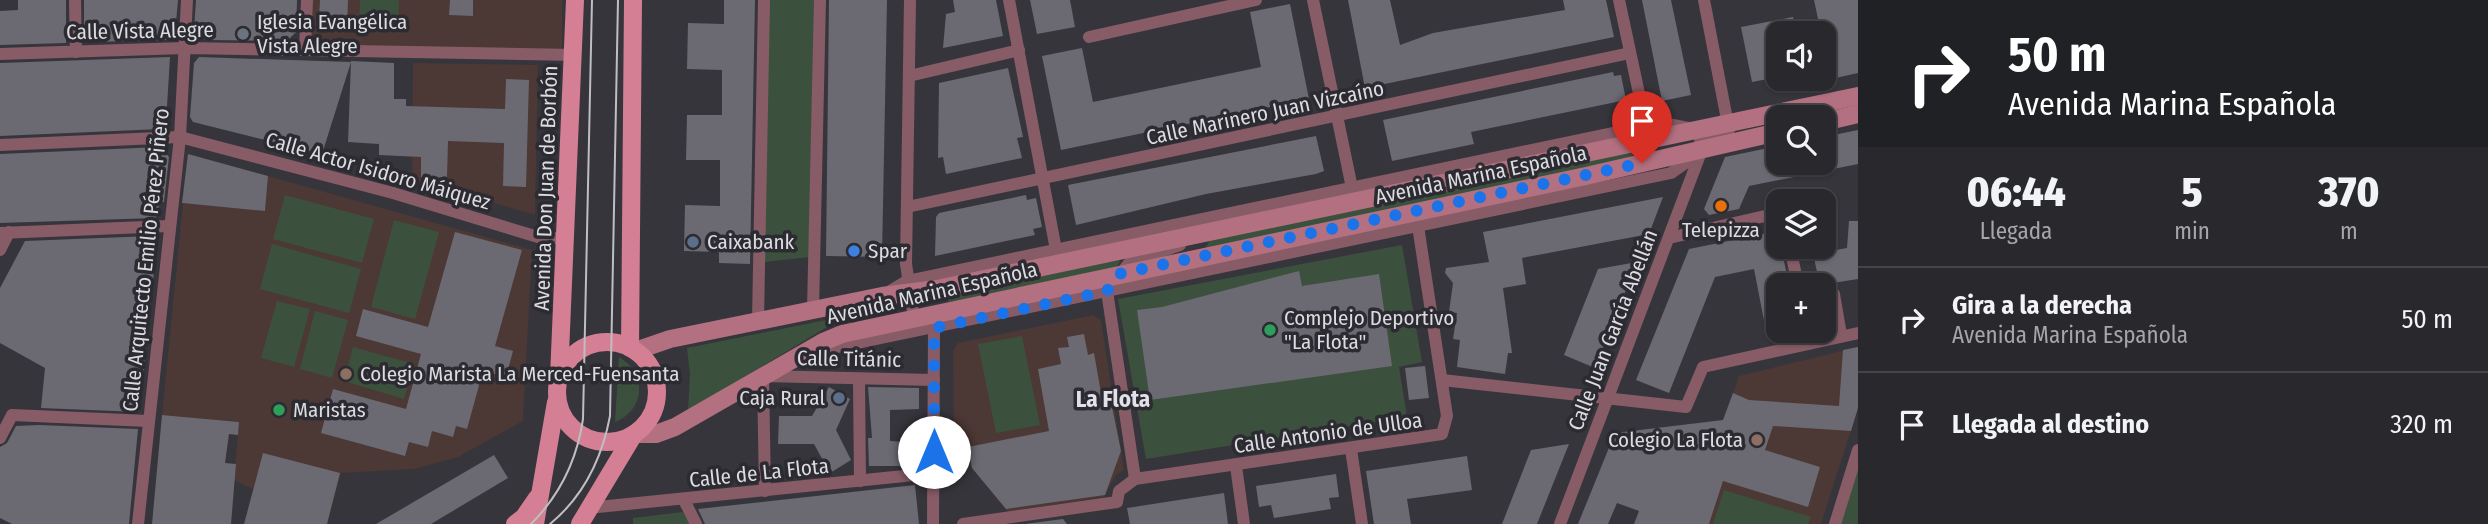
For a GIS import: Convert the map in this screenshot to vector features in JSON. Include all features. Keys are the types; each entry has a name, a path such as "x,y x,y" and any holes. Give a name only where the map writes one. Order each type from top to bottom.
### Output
{"main road":[{"name":"Avenida Don Juan de Borbón","path":"535,524 545,480 558,384 567,239 575,0"},
{"path":"633,0 633,349"},
{"name":"Avenida Marina Española","path":"633,349 882,296 908,286 937,289 1698,130 1730,133 1858,96"},
{"path":"1836,119 1858,114"},
{"path":"1702,149 1730,133 1766,132"},
{"name":"Avenida Marina Española","path":"634,434 656,434 675,428 800,355 842,334 1702,149"},
{"path":"584,516 634,434 648,420 657,395 651,368 633,349 612,342 586,346 574,354 558,384 561,412 581,435 604,442 634,434"},
{"path":"515,524 529,511 545,480"}],"street":[{"path":"75,0 76,51"},
{"name":"Calle Arquitecto Emilio Pérez Piñero","path":"138,524 180,137 187,0"},
{"path":"305,50 307,0"},
{"path":"758,321 764,0"},
{"path":"813,310 820,0"},
{"path":"911,0 907,207 908,286 914,318"},
{"path":"1009,0 1045,180 1056,250"},
{"path":"1089,37 1256,0"},
{"path":"1313,0 1352,188"},
{"path":"1619,0 1646,126"},
{"path":"1704,0 1730,133"},
{"name":"Calle Vista Alegre","path":"0,54 185,48 574,55"},
{"path":"909,76 1019,50"},
{"name":"Calle Marinero Juan Vizcaíno","path":"907,207 1338,118 1630,53"},
{"name":"Avenida Marina Española","path":"908,286 1056,250 1646,126 1663,123 1698,130"},
{"path":"1698,130 1702,149"},
{"name":"Calle Actor Isidoro Máiquez","path":"0,145 180,137 393,193 538,237 567,239"},
{"name":"Avenida Marina Española","path":"800,355 1671,173 1702,149"},
{"name":"Calle Juan García Abellán","path":"1559,524 1702,149"},
{"path":"1586,176 1627,182"},
{"path":"1669,238 1766,216"},
{"path":"0,250 4,233 169,226"},
{"name":"Calle Antonio de Ulloa","path":"1135,479 1442,434 1447,416 1418,226"},
{"name":"Avenida Marina Española","path":"1107,291 1118,274 1136,259 1213,232"},
{"path":"963,524 1117,502 1119,491 1135,479 1107,291"},
{"path":"1836,306 1841,335"},
{"path":"933,524 934,328"},
{"path":"1836,335 1858,332"},
{"path":"1442,380 1686,407 1703,367 1787,343"},
{"path":"763,376 765,491"},
{"name":"Calle Titánic","path":"763,376 934,380"},
{"path":"859,380 860,481"},
{"path":"0,438 12,415 148,421"},
{"path":"1351,449 1362,524"},
{"path":"1835,524 1858,450"},
{"path":"1236,466 1244,524"},
{"name":"Calle de La Flota","path":"584,516 684,500 933,473"},
{"path":"684,500 695,524"}],"shaded area":[{"path":"307,0 562,0 562,54 305,50"},
{"path":"413,63 538,65 535,215 412,179"},
{"name":"Colegio Marista La Merced-Fuensanta","path":"268,176 532,250 523,421 458,457 414,469 341,473 327,524 234,480 239,422 162,415 183,203 265,211"},
{"path":"1093,315 1101,320 1124,470 1116,475 1104,497 1008,512 954,446 953,351 958,343"},
{"name":"Colegio La Flota","path":"1858,347 1858,408 1821,524 1634,524 1672,428 1723,420 1739,376"}],"green space":[{"path":"360,0 399,0 398,31 359,30"},
{"path":"769,0 817,0 810,257 764,262"},
{"path":"1632,151 1634,159 1205,249 1210,240"},
{"path":"285,195 374,219 362,263 273,239"},
{"path":"394,220 439,232 415,319 371,307"},
{"path":"272,244 361,269 349,313 260,289"},
{"name":"Complejo Deportivo \"La Flota\"","path":"1402,245 1422,362 1399,367 1407,417 1146,459 1118,299"},
{"path":"1121,258 1117,268 949,302 946,295"},
{"path":"277,301 310,309 294,367 261,358"},
{"path":"315,311 348,320 332,378 300,369"},
{"path":"826,320 827,327 688,411 690,374 687,348"},
{"path":"1022,336 1040,425 996,433 978,344"},
{"path":"353,347 414,364 404,399 344,381"},
{"path":"619,357 635,373 639,391 632,409 615,422"},
{"path":"1858,450 1858,524 1835,524"},
{"path":"1724,490 1811,517 1808,524 1713,524"},
{"path":"683,512 691,524 633,524 633,518"}],"building":[{"path":"18,0 66,0 66,43 0,45 0,11 18,10"},
{"path":"84,0 178,0 175,34 167,40 90,42 84,37"},
{"path":"196,0 297,0 296,32 287,41 205,40 194,30"},
{"path":"320,0 348,0 347,31 326,30 326,21 319,20"},
{"path":"450,0 473,0 473,16 449,15"},
{"path":"724,0 755,0 750,264 719,263 719,252 684,251 685,205 720,206 720,160 686,160 687,115 722,115 722,70 687,69 688,23 724,24"},
{"path":"829,0 887,0 882,257 826,256"},
{"path":"953,0 996,0 1003,36 943,48 946,14 955,12"},
{"path":"1030,0 1070,0 1075,27 1037,34"},
{"path":"1348,0 1390,0 1400,45 1433,33 1565,10 1563,0 1606,0 1614,37 1365,88"},
{"path":"1642,0 1671,0 1691,95 1662,101"},
{"path":"1814,0 1858,0 1858,73 1836,78 1836,21 1818,21"},
{"path":"1290,4 1309,99 1061,150 1042,56 1082,48 1093,102 1261,67 1250,12"},
{"path":"1793,17 1794,21 1772,21"},
{"path":"1766,22 1766,79 1752,82 1741,27"},
{"path":"170,57 166,123 161,129 0,136 0,63"},
{"path":"199,57 351,62 322,154 193,122 190,117 194,63"},
{"path":"351,61 394,63 394,99 406,99 406,106 505,109 506,79 529,80 526,187 503,186 504,143 448,141 447,178 421,177 421,157 379,155 379,144 348,142"},
{"path":"1008,68 1023,137 1017,138 1022,158 946,174 943,157 938,158 939,83"},
{"path":"1613,72 1614,76 1621,75 1626,100 1471,132 1474,144 1392,161 1383,120"},
{"path":"1858,130 1858,164 1836,168 1836,135"},
{"path":"1316,136 1324,171 1316,174 1206,194 1076,225 1068,185"},
{"path":"160,147 169,157 164,202 160,202 156,218 0,223 0,154"},
{"path":"1766,148 1766,175 1804,175 1749,186 1739,209 1709,215 1704,209 1725,157"},
{"path":"188,154 268,176 265,211 182,203"},
{"path":"1026,195 1027,200 1036,198 1042,227 1033,229 1035,235 935,256 936,217 939,213"},
{"path":"1663,197 1649,234 1522,258 1526,284 1503,288 1512,353 1508,353 1505,374 1457,367 1460,340 1453,339 1457,313 1449,312 1453,283 1445,273 1446,268 1489,262 1483,232"},
{"path":"1849,221 1858,221 1858,279 1836,282 1836,273 1817,273 1814,259 1836,259 1836,250 1847,248"},
{"path":"455,232 522,250 495,346 513,351 506,377 483,371 467,429 456,426 453,437 432,431 428,447 409,442 405,456 321,433 333,389 406,409 421,354 356,336 363,309 428,327"},
{"path":"1766,233 1766,259 1784,259 1786,273 1766,273 1766,331 1754,269 1715,277 1669,393 1636,380 1689,249"},
{"path":"151,236 157,243 139,412 41,408 45,368 0,343 0,288 25,241"},
{"path":"1637,262 1595,368 1564,355 1598,269"},
{"path":"1299,271 1302,286 1379,274 1392,366 1150,400 1137,310 1162,307"},
{"path":"1084,334 1088,355 1094,353 1103,404 1111,402 1121,451 1105,495 1006,509 972,468 968,447 1049,431 1038,369 1061,364 1058,348 1069,347 1067,337"},
{"path":"1858,347 1858,408 1851,431 1773,426 1765,450 1820,467 1808,507 1723,481 1709,524 1634,524 1639,511 1617,503 1608,524 1578,524 1615,433 1723,420 1733,393 1749,400 1839,406 1843,350"},
{"path":"1425,366 1429,398 1409,400 1405,368"},
{"path":"829,387 850,399 836,430 851,460 830,473 814,444 778,444 779,416 812,416"},
{"path":"868,387 919,388 919,409 890,410 890,441 920,443 920,466 869,466 868,438 872,438"},
{"path":"162,415 239,422 238,435 229,434 225,463 236,464 231,524 152,524"},
{"path":"16,426 138,429 129,524 12,524 0,518 0,447 7,443"},
{"path":"1569,444 1537,524 1502,524 1531,450"},
{"path":"263,453 340,473 327,524 244,524"},
{"path":"494,455 508,478 431,524 376,524"},
{"path":"1467,456 1472,490 1407,499 1411,524 1374,524 1366,471"},
{"path":"1336,474 1339,497 1329,498 1331,509 1274,518 1271,505 1259,507 1256,486"},
{"path":"915,485 919,524 705,524 698,509"},
{"path":"1224,493 1228,524 1130,524 1127,508"},
{"path":"1063,519 1067,524 1025,524"}],"tram line":[{"path":"531,524 551,501 566,476 583,419 592,0"},
{"path":"550,524 573,501 590,475 602,447 610,416 618,0"}],"place":[{"name":"Iglesia Evangélica Vista Alegre","path":"243,34"},
{"name":"Telepizza","path":"1721,206"},
{"name":"Caixabank","path":"693,242"},
{"name":"Spar","path":"854,251"},
{"name":"Complejo Deportivo \"La Flota\"","path":"1270,330"},
{"name":"Colegio Marista La Merced-Fuensanta","path":"346,374"},
{"name":"Caja Rural","path":"839,398"},
{"name":"Maristas","path":"279,410"},
{"name":"Colegio La Flota","path":"1757,440"}],"district":[{"name":"La Flota","path":"1113,399"}],"route":[{"path":"934,452 934,328 1107,291 1118,274 1642,163"}]}
